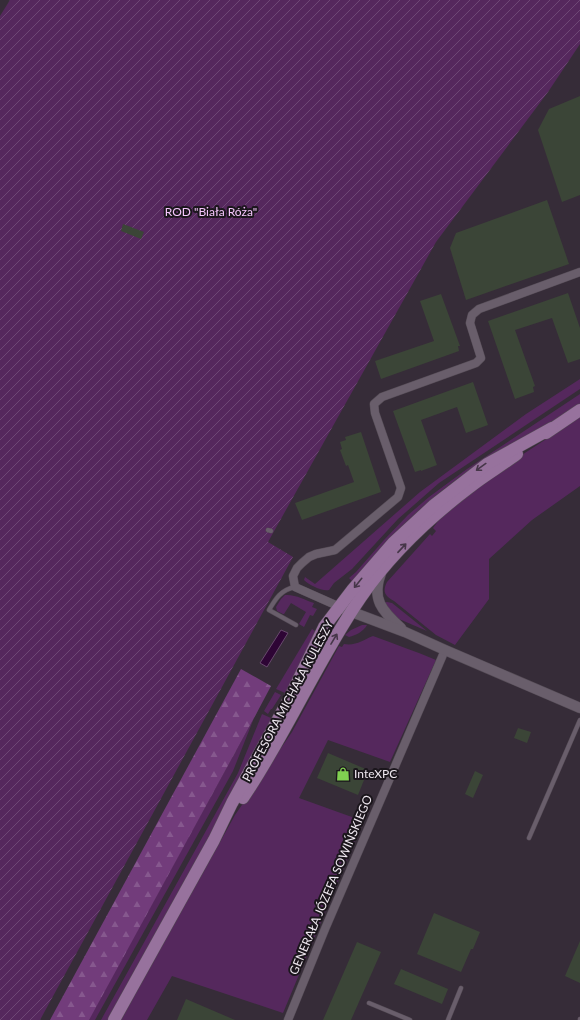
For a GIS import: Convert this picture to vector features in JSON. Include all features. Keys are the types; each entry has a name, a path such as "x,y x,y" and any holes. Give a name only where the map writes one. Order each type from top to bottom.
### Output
{"main road":[{"name":"PROFESORA MICHAŁA KULESZY","path":"214,840 261,771 331,645 346,610 366,574 392,543 434,505 486,464 552,428 580,410"},
{"name":"PROFESORA MICHAŁA KULESZY","path":"114,1020 214,840 232,803 288,701 324,627 362,596 403,547 449,504 471,486 507,462 552,428"}],"street":[{"path":"580,272 479,309 472,315 470,323 481,358 476,363 382,397 374,404 375,413 400,488 398,496 335,550 309,557 302,563 302,569 295,584 346,610 405,632 580,708"},
{"path":"382,571 377,587 379,602 389,617 405,632"},
{"name":"GENERAŁA JÓZEFA SOWIŃSKIEGO","path":"288,1020 325,929 445,650"}],"lane":[{"path":"295,584 278,595 269,610 296,625"},
{"path":"529,838 580,720"},
{"path":"448,1020 462,988"},
{"path":"369,1003 410,1020"}],"green space":[{"name":"ROD \"Biała Róża\"","path":"10,0 580,0 580,44 548,92 436,242 268,542 293,557 40,1020 0,1020 0,16"},
{"path":"580,379 580,389 439,483 398,519 352,569 334,583 329,590 316,588 304,580 305,577 315,584 420,492 526,414"},
{"path":"580,394 580,404 536,433 484,461 447,486 397,531 353,582 349,578 408,515 429,497 467,469"},
{"path":"580,417 580,486 532,520 489,559 489,599 455,645 436,635 388,597 385,593 387,582 430,534 432,536 436,531 433,528 444,513 502,468"},
{"path":"285,595 296,596 314,603 312,607 317,609 313,616 310,615 304,627 299,624 306,612 291,603 284,614 277,611 276,607"},
{"path":"382,603 392,603 427,631 399,619"},
{"path":"362,625 367,625 359,633 349,637 345,635 351,630"},
{"path":"312,629 318,633 296,678 285,693 276,689"},
{"path":"373,636 436,660 390,762 328,740 299,798 363,821 283,1013 172,976 147,1020 121,1020 235,815 292,732 339,646 342,647 344,644 363,641"},
{"path":"241,669 271,686 254,718 89,1020 50,1020"},
{"path":"275,692 281,695 268,714 264,711"},
{"path":"262,714 271,718 263,739 108,1020 101,1020 238,773"},
{"path":"254,718 233,771 95,1020 88,1020"}],"shaded area":[{"path":"281,630 288,633 267,667 260,663"}],"building":[{"path":"580,96 580,195 562,202 538,130 549,109"},
{"path":"547,200 569,264 466,300 450,248 456,233"},
{"path":"123,224 144,232 141,239 121,231"},
{"path":"568,293 580,328 580,359 568,363 552,318 515,330 535,386 533,387 534,392 515,399 488,321"},
{"path":"441,294 460,346 458,346 459,351 381,379 375,361 434,341 420,301"},
{"path":"473,382 488,425 466,433 457,407 421,420 437,465 415,472 393,411"},
{"path":"361,432 381,492 302,520 295,503 354,482 348,465 346,466 340,450 342,449 340,442 346,440 345,437"},
{"path":"518,728 531,732 527,743 514,738"},
{"name":"InteXPC","path":"328,753 368,770 358,795 317,778"},
{"path":"475,771 483,775 473,798 465,794"},
{"path":"434,913 480,932 461,972 417,954"},
{"path":"580,941 580,983 565,976"},
{"path":"357,942 381,952 351,1020 323,1020"},
{"path":"401,969 448,989 442,1004 394,984"},
{"path":"186,999 235,1020 177,1020"}],"place":[{"name":"InteXPC","path":"343,774"}]}
